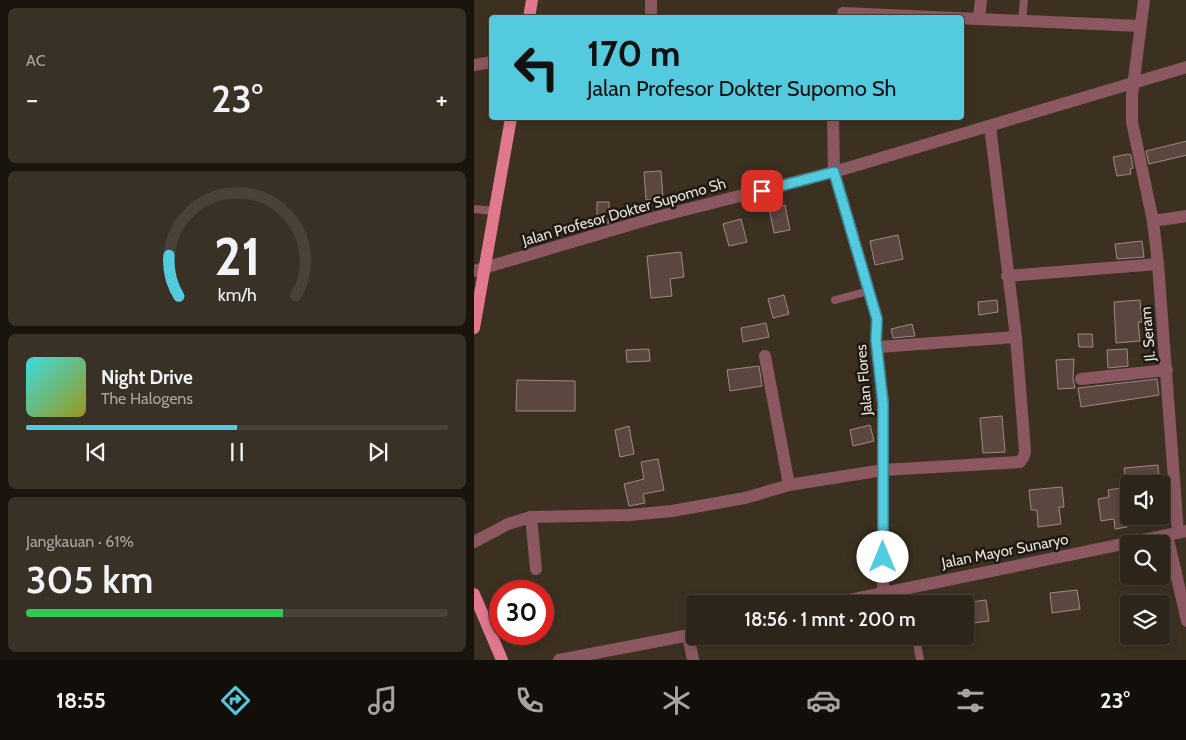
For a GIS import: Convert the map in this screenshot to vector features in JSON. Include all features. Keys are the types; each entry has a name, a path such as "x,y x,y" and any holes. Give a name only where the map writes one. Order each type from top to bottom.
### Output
{"main road":[{"path":"530,15 532,0"},
{"path":"474,328 479,270 494,211 511,120"},
{"path":"474,594 502,660"}],"street":[{"path":"650,15 651,0"},
{"path":"843,15 844,0"},
{"path":"979,18 981,0"},
{"name":"Jl. Seram","path":"1144,0 1133,83 1132,128 1153,221 1158,264 1167,370 1177,533 1186,621"},
{"path":"964,18 1140,26"},
{"path":"474,65 489,62"},
{"name":"Jalan Profesor Dokter Supomo Sh","path":"479,270 653,218 834,172 1186,67"},
{"name":"Jalan Flores","path":"833,120 834,172 877,319 883,403 883,592"},
{"path":"474,542 508,524 531,517 628,515 672,510 745,498 789,485 882,470 1014,464 1023,459 1025,451 1016,337 992,158 990,126"},
{"path":"1153,221 1186,216"},
{"path":"1007,276 1158,264"},
{"path":"878,347 1016,337"},
{"path":"765,356 789,485"},
{"path":"1081,379 1167,370"},
{"path":"531,517 536,569"},
{"name":"Jalan Mayor Sunaryo","path":"870,595 1177,533"},
{"path":"559,660 686,636"},
{"path":"693,645 694,660"}],"lane":[{"path":"1022,21 1024,0"},
{"path":"474,210 494,211"},
{"path":"835,300 869,291"},
{"path":"917,645 920,660"}],"building":[{"path":"1187,141 1187,155 1149,164 1146,151"},
{"path":"1131,155 1133,168 1130,169 1131,174 1117,176 1113,157"},
{"path":"661,171 663,198 646,200 644,172"},
{"path":"597,202 609,202 609,223 597,225"},
{"path":"785,205 790,230 774,233 769,208"},
{"path":"741,219 747,242 729,246 723,224"},
{"path":"898,235 903,259 875,265 870,241"},
{"path":"1142,241 1144,257 1117,259 1115,244"},
{"path":"681,252 684,277 670,279 672,296 651,298 647,256"},
{"path":"784,295 789,314 773,318 768,299"},
{"path":"997,300 998,312 979,315 978,302"},
{"path":"1140,300 1142,322 1138,322 1140,341 1116,343 1114,302"},
{"path":"766,323 769,337 743,342 741,328"},
{"path":"912,324 915,336 893,338 891,329"},
{"path":"1078,334 1092,334 1093,347 1079,347"},
{"path":"649,349 650,361 627,362 626,350"},
{"path":"1127,349 1128,366 1108,368 1107,350"},
{"path":"1074,359 1073,379 1075,388 1058,389 1056,360"},
{"path":"759,366 762,386 730,391 727,370"},
{"path":"1157,379 1159,395 1081,407 1078,388"},
{"path":"517,380 575,381 575,411 516,411"},
{"path":"1002,416 1005,452 983,453 980,418"},
{"path":"870,425 874,441 853,446 850,430"},
{"path":"629,426 634,454 620,457 615,430"},
{"path":"658,459 664,490 643,494 645,503 629,506 624,484 644,479 641,462"},
{"path":"1158,465 1159,475 1125,475 1124,468"},
{"path":"1062,487 1064,507 1059,507 1061,524 1038,527 1037,510 1031,510 1029,490"},
{"path":"1120,488 1120,525 1127,525 1127,527 1115,529 1114,519 1101,521 1098,499 1109,497 1108,490"},
{"path":"1077,590 1080,609 1052,613 1050,593"},
{"path":"986,600 989,621 974,623 974,602"}],"route":[{"path":"762,191 834,172 877,319 876,340 883,403 884,433 882,470 883,557"}]}
